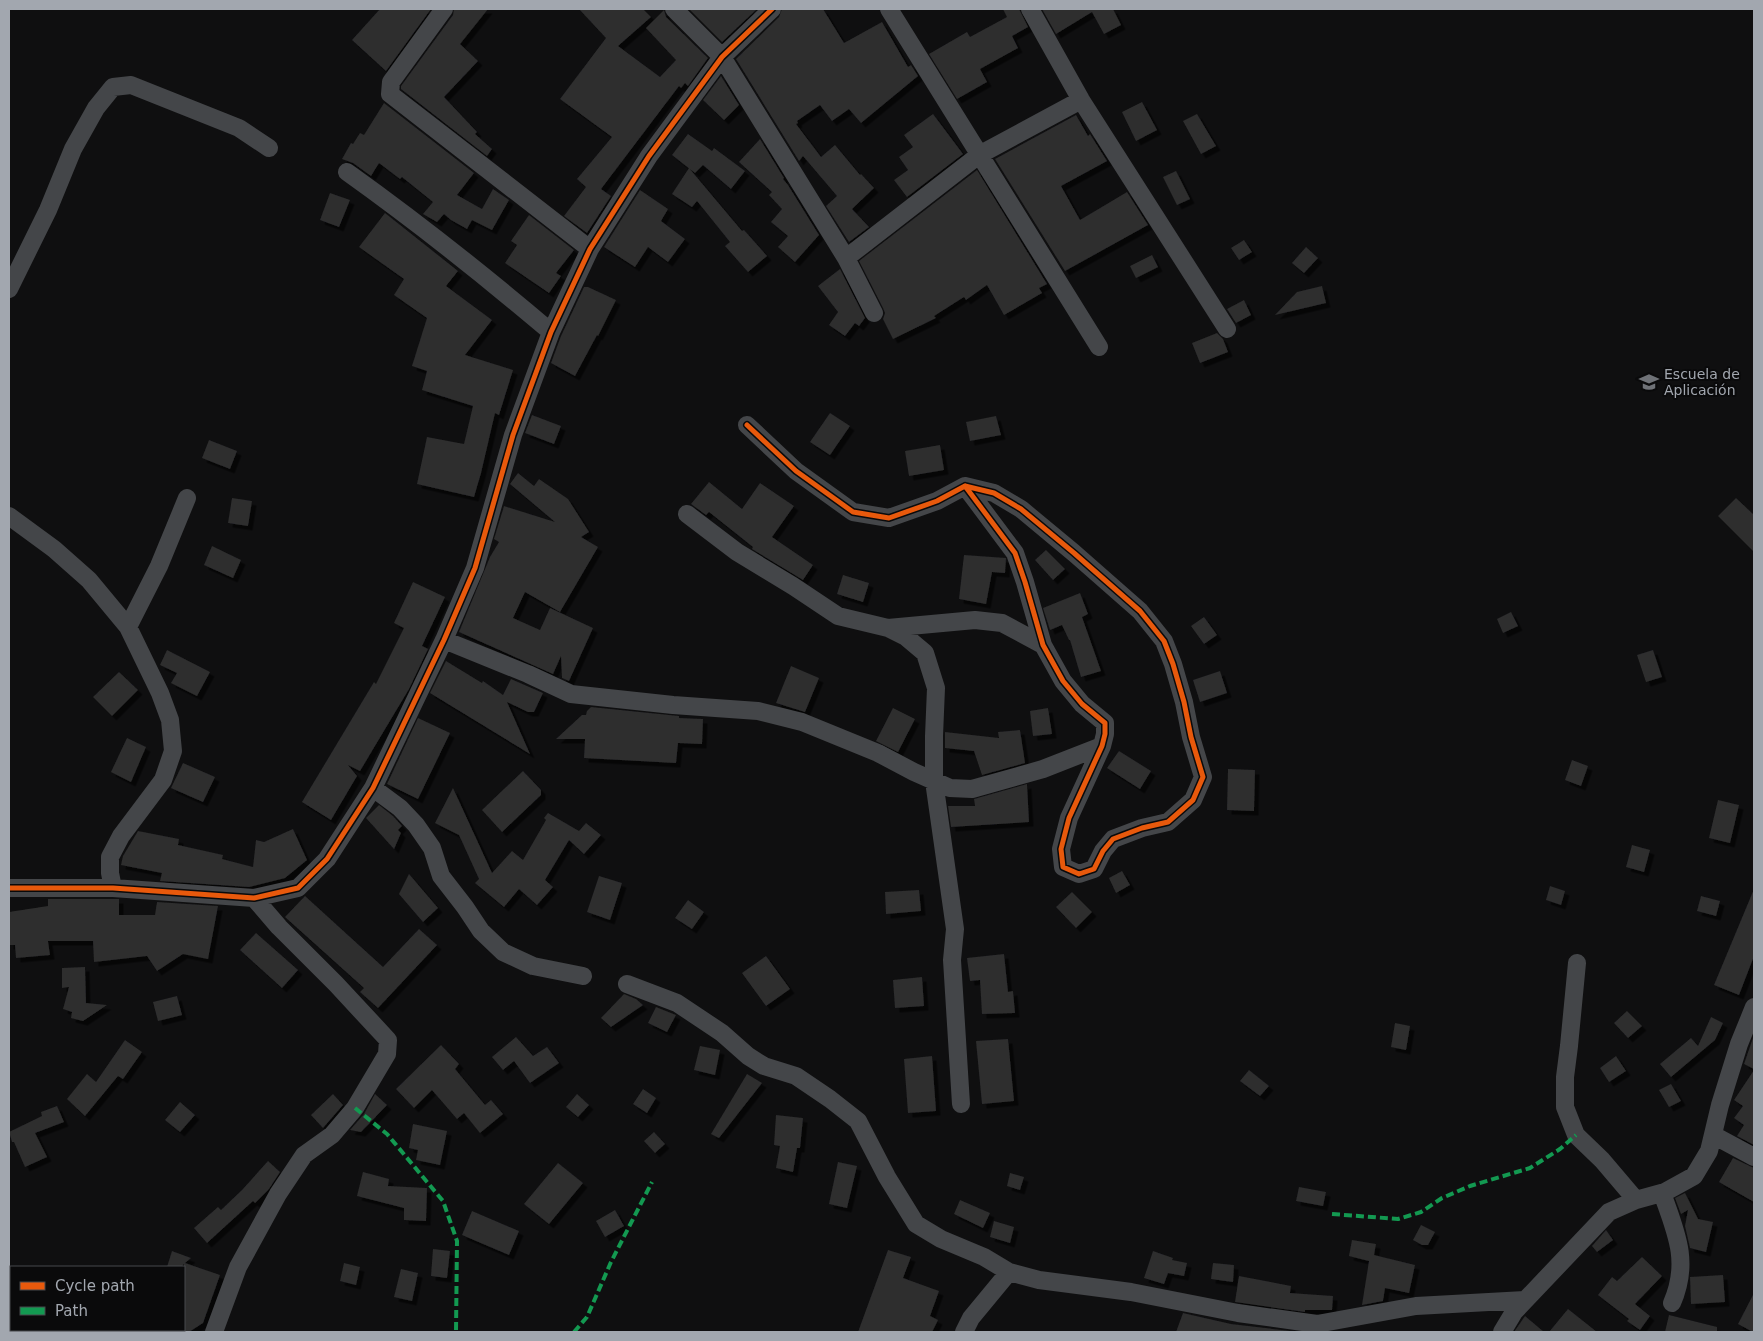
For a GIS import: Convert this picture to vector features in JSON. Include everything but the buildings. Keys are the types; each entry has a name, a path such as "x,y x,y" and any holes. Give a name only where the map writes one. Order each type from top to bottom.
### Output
{"street":[{"path":"444,9 391,82 390,94 590,249"},
{"path":"674,9 722,57 846,258 874,313"},
{"path":"9,888 113,888 254,898 298,888 327,859 373,788 444,640 475,568 513,435 551,332 590,249 649,156 722,57 772,9"},
{"path":"889,9 1099,347"},
{"path":"1030,9 1081,100 1228,329"},
{"path":"9,288 48,210 73,149 96,108 113,87 131,85 139,88 240,128 269,148"},
{"path":"846,258 979,155 1081,100"},
{"path":"346,172 386,200 481,274 551,332"},
{"path":"747,425 796,470 852,512 889,518 937,501 965,486 994,493 1021,509 1074,553 1140,611 1164,641 1184,702 1191,737 1203,777 1193,800 1168,822 1142,828 1113,839 1103,851 1094,869 1079,874 1062,867 1060,849 1068,818 1102,746 1106,734 1105,723 1082,704 1063,682 1043,645 1015,553 965,486"},
{"path":"128,628 159,566 188,498"},
{"path":"687,514 737,552 838,616 888,628 906,638 925,653 936,688 934,781 955,929 952,960 961,1104"},
{"path":"9,516 54,549 90,580 128,628 160,693 170,720 173,751 163,780 121,836 110,857 110,873 113,888"},
{"path":"888,628 975,620 1002,623 1043,645"},
{"path":"444,640 528,674 571,694 673,705 758,711 802,722 878,753 950,788 972,789 1043,769 1102,746"},
{"path":"373,788 400,808 416,825 432,848 441,876 481,931 503,952 533,966 583,976"},
{"path":"214,1332 238,1267 278,1194 304,1155 332,1135 355,1108 387,1054 388,1040 279,927 254,898"},
{"path":"1577,963 1565,1077 1566,1107 1576,1135 1602,1160 1636,1200"},
{"path":"627,984 678,1003 722,1033 748,1056 764,1066 796,1076 830,1099 858,1121 887,1177 916,1224 941,1240 984,1257 1009,1272 1039,1280 1131,1292 1238,1313 1317,1324 1416,1306 1525,1300"},
{"path":"1502,1332 1514,1312 1609,1212 1636,1200 1662,1193 1694,1176 1709,1152 1720,1105 1739,1044 1754,1007"},
{"path":"1713,1134 1754,1157"},
{"path":"1662,1193 1675,1230 1682,1261 1672,1304"},
{"path":"964,1332 971,1318 1009,1272"}],"marked path":[{"path":"355,1108 387,1134 443,1201 457,1241 456,1332"},
{"path":"1332,1214 1398,1219 1421,1212 1442,1198 1470,1186 1530,1168 1560,1149 1576,1135"},
{"path":"574,1332 587,1317 611,1262 652,1182"}],"cycle path":[{"path":"9,888 113,888 254,898 298,888 327,859 373,788 444,640 475,568 513,435 551,332 590,249 649,156 722,57 772,9"},
{"path":"747,425 796,471 853,512 889,518 937,501 965,486 994,493 1021,509 1074,553 1140,611 1164,641 1184,702 1191,737 1203,777 1193,800 1168,822 1142,828 1113,839 1103,851 1094,869 1079,874 1063,867 1061,849 1069,818 1102,746 1105,723 1082,704 1063,681 1043,645 1015,553 965,486"}],"place":[{"name":"Escuela de Aplicación","path":"1649,382"}]}
